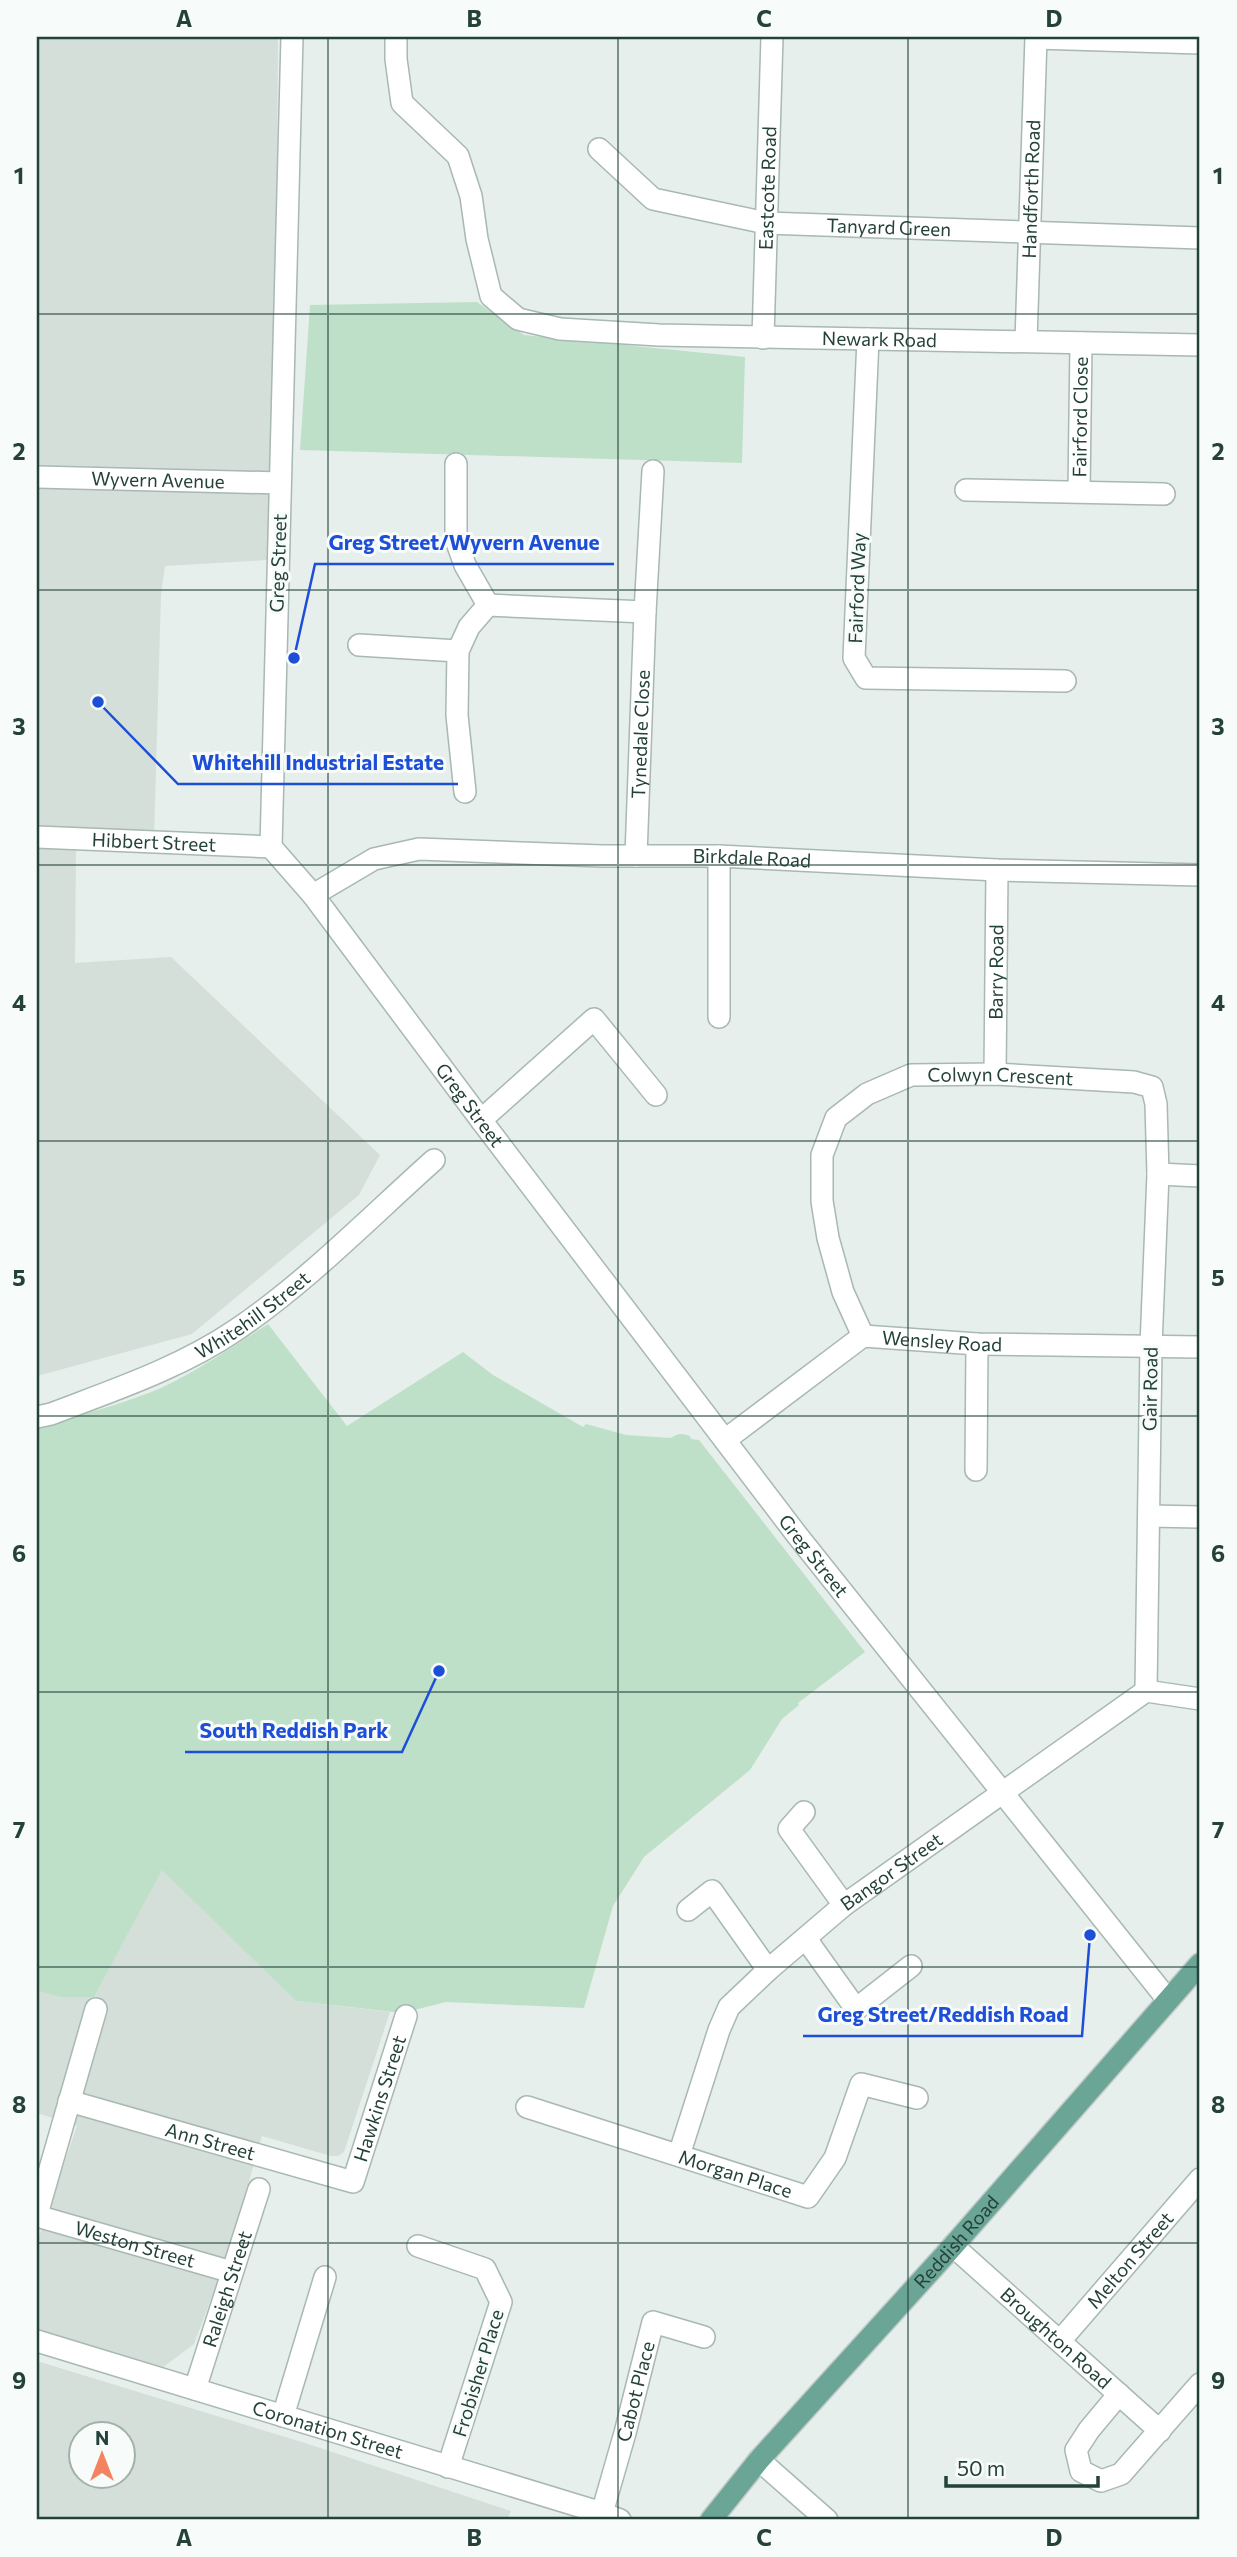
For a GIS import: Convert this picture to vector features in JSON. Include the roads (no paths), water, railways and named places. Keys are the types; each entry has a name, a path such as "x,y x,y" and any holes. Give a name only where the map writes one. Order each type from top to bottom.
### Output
{"main road":[{"name":"Reddish Road","path":"711,2520 758,2460 953,2246 1200,1966"}],"street":[{"name":"Greg Street","path":"292,37 271,847 313,895 725,1440 1003,1795 1168,2000"},
{"name":"Newark Road","path":"396,37 402,103 458,156 471,196 477,239 491,296 518,319 559,329 763,338 1200,345"},
{"name":"Eastcote Road","path":"763,338 772,37"},
{"path":"1036,37 1200,43"},
{"name":"Handforth Road","path":"1026,341 1036,37"},
{"name":"Tanyard Green","path":"599,149 653,199 766,223 1200,238"},
{"name":"Fairford Way","path":"868,339 855,657 863,673 866,678 1065,681"},
{"name":"Fairford Close","path":"1079,491 1081,343"},
{"path":"456,464 456,540 465,565 488,605"},
{"name":"Tynedale Close","path":"636,856 653,471"},
{"name":"Wyvern Avenue","path":"37,477 280,483"},
{"name":"Fairford Close","path":"966,490 1164,494"},
{"path":"488,605 645,612"},
{"path":"465,792 457,715 458,651 469,627 488,605"},
{"path":"359,645 458,651"},
{"name":"Hibbert Street","path":"37,837 271,847"},
{"name":"Birkdale Road","path":"313,895 374,859 419,849 719,856 997,870 1200,876"},
{"path":"719,856 719,1017"},
{"name":"Barry Road","path":"995,1074 997,870"},
{"path":"481,1120 594,1019 656,1095"},
{"name":"Colwyn Crescent","path":"863,1336 843,1292 828,1238 822,1200 822,1155 836,1118 867,1094 911,1074 995,1074 1134,1082 1152,1087"},
{"name":"Gair Road","path":"1146,1691 1151,1346 1158,1174 1156,1104 1152,1087"},
{"name":"Whitehill Street","path":"37,1417 161,1371 234,1331 294,1286 434,1160"},
{"path":"1158,1174 1200,1175"},
{"name":"Wensley Road","path":"725,1440 863,1336 977,1344 1200,1347"},
{"path":"976,1470 977,1344"},
{"path":"1149,1516 1200,1517"},
{"path":"1146,1691 1200,1699"},
{"name":"Bangor Street","path":"679,2155 719,2030 729,2007 768,1969 844,1905 1003,1795 1146,1691"},
{"path":"804,1812 789,1829 844,1905"},
{"path":"688,1910 712,1891 768,1969"},
{"path":"806,1939 856,2008 911,1966"},
{"path":"37,2215 96,2009"},
{"name":"Hawkins Street","path":"353,2182 406,2016"},
{"name":"Morgan Place","path":"527,2107 808,2197 835,2158 861,2084 917,2098"},
{"name":"Ann Street","path":"69,2101 353,2182"},
{"name":"Melton Street","path":"1060,2341 1200,2179"},
{"name":"Raleigh Street","path":"195,2389 259,2189"},
{"name":"Weston Street","path":"37,2215 232,2272"},
{"name":"Frobisher Place","path":"418,2246 485,2269 501,2302 448,2467"},
{"name":"Broughton Road","path":"953,2246 1160,2431"},
{"path":"283,2416 325,2277"},
{"name":"Cabot Place","path":"611,2516 625,2433 653,2322 704,2337"},
{"name":"Coronation Street","path":"37,2342 611,2516"},
{"path":"1119,2394 1088,2430 1076,2450 1081,2472 1101,2481 1121,2474 1200,2384"},
{"path":"758,2460 827,2520"}],"place":[{"name":"Greg Street/Wyvern Avenue","path":"294,658"},
{"name":"Whitehill Industrial Estate","path":"98,702"},
{"name":"South Reddish Park","path":"439,1671"},
{"name":"Greg Street/Reddish Road","path":"1090,1935"}]}
